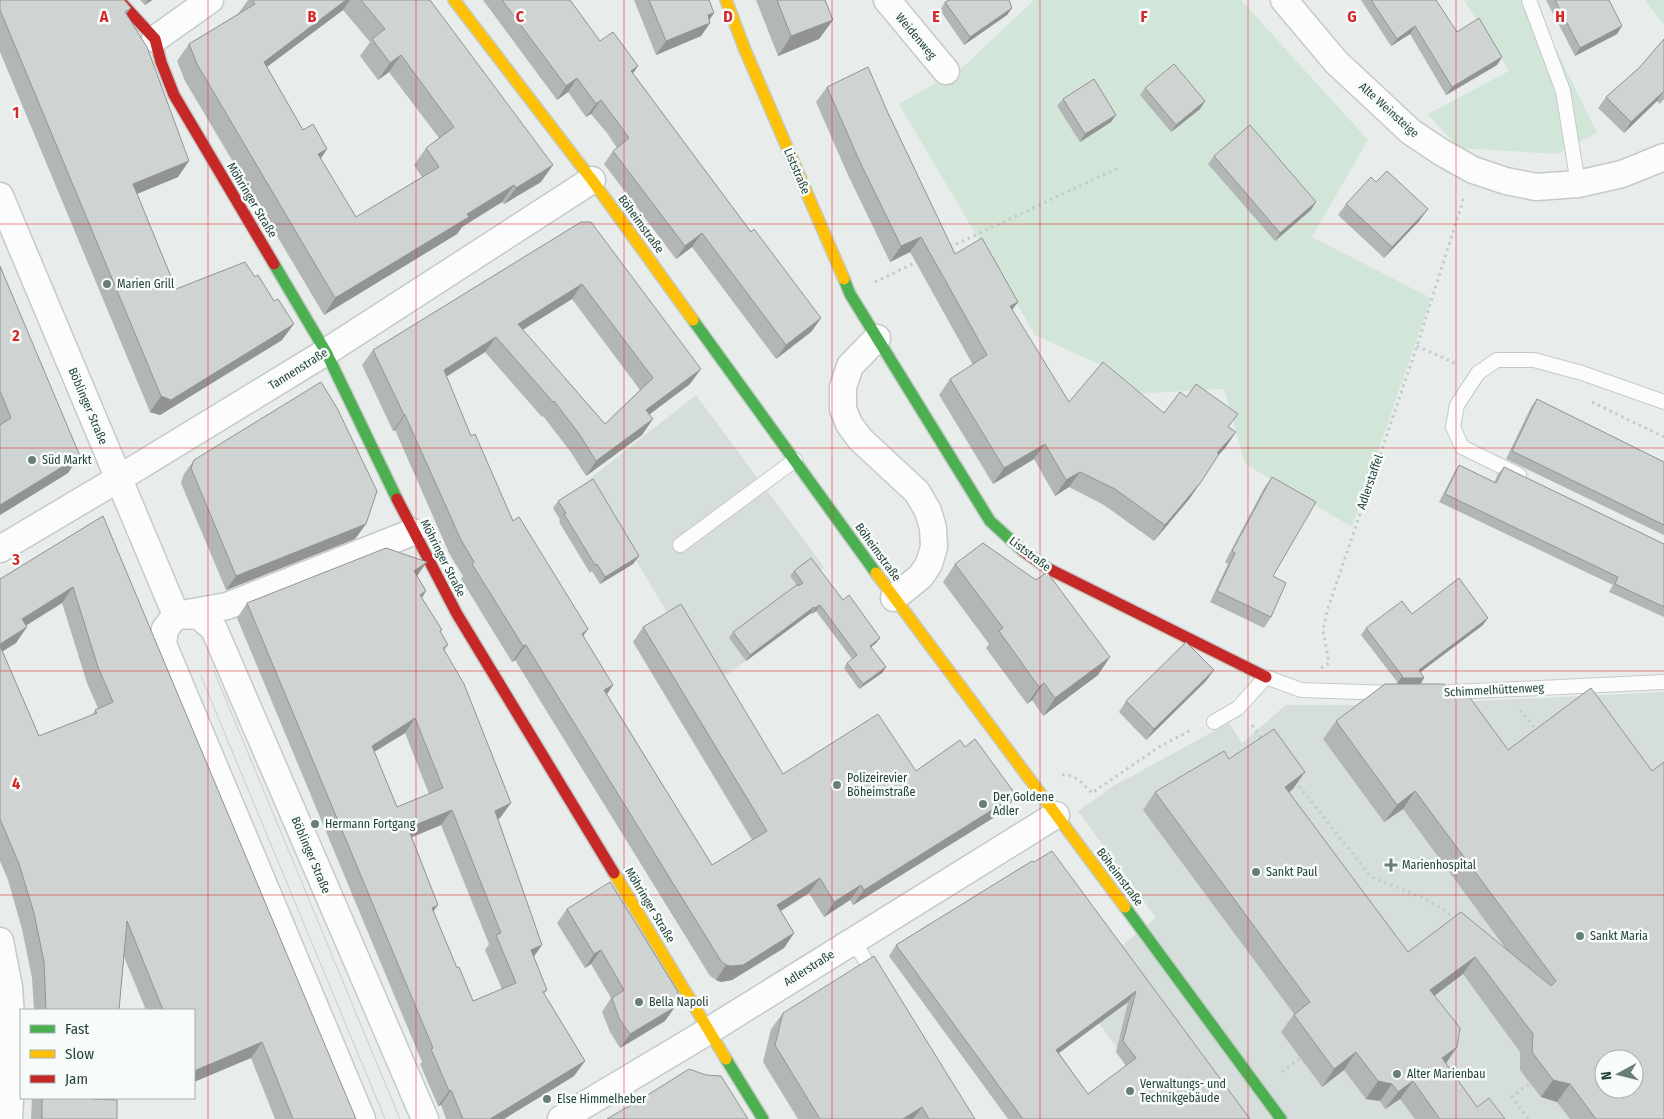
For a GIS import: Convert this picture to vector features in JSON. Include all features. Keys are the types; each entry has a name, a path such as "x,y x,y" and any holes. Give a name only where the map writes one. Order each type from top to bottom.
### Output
{"street":[{"path":"155,39 210,0"},
{"name":"Böheimstraße","path":"454,0 592,180 894,598 1038,788 1056,815 1282,1119"},
{"name":"Liststraße","path":"726,0 745,50 850,294 990,520 1018,547 1066,579 1266,677"},
{"name":"Weidenweg","path":"886,0 946,71"},
{"name":"Alte Weinsteige","path":"1284,0 1336,62 1411,132 1473,170 1506,181 1536,187 1578,184 1622,174 1664,157"},
{"name":"Möhringer Straße","path":"124,2 155,39 161,62 174,95 326,352 413,532 457,614 763,1119"},
{"name":"Tannenstraße","path":"0,549 118,480 326,352 592,180"},
{"name":"Böblinger Straße","path":"0,196 176,615 199,616 214,629 425,1119"},
{"path":"877,338 850,366 843,387 843,409 849,424 860,440 917,492 928,511 933,528 934,547 929,564 921,576 894,598"},
{"path":"362,1119 164,644 165,629 176,615 227,606 413,532"},
{"name":"Adlerstraße","path":"561,1119 710,1030 1056,815"},
{"path":"0,941 9,987 12,1044 9,1119"}],"lane":[{"path":"1528,0 1563,91 1578,184"},
{"path":"1532,481 1462,447 1453,427 1457,405 1478,373 1497,360 1534,360 1664,402"},
{"path":"680,545 795,460"},
{"path":"1214,722 1238,708 1266,677 1301,690 1404,694"},
{"name":"Schimmelhüttenweg","path":"1422,693 1664,682"},
{"path":"853,940 884,992"}],"path":[{"path":"948,248 1118,168"},
{"name":"Adlerstaffel","path":"1317,671 1329,663 1323,630 1327,611 1417,346 1473,170"},
{"path":"850,294 921,260"},
{"path":"1417,346 1478,373"},
{"path":"1517,706 1540,735"},
{"path":"1238,708 1268,746"},
{"path":"1038,788 1054,776 1067,775 1081,781 1092,792 1159,747 1190,730"},
{"path":"1294,779 1371,877 1424,898 1447,912 1456,924"},
{"path":"1528,1119 1512,1097 1539,1077"}],"shaded area":[{"path":"696,395 824,567 816,575 730,638 746,661 711,686 588,480"},
{"name":"Marienhospital","path":"1664,692 1664,1119 1008,1119 1066,1115 1131,1067 1126,1059 1122,1060 1116,1052 1117,1048 1089,1009 1112,954 1156,918 1078,811 1115,785 1229,723 1242,743 1286,705 1393,705"}],"green space":[{"path":"1034,0 1241,0 1368,140 1312,237 1431,298 1352,527 1245,464 1224,389 1132,394 1107,368 1035,335 899,104 962,68"},
{"path":"1464,0 1532,0 1597,133 1557,154 1458,148 1428,114 1509,71"},
{"path":"1645,0 1664,0 1664,25"}],"building":[{"path":"0,0 124,0 131,8 125,12 147,47 189,161 133,184 176,289 245,262 255,277 258,275 274,301 278,299 294,324 171,400 161,396 0,10"},
{"path":"252,0 346,0 264,62 303,130 313,124 327,149 318,154 356,217 439,167 426,148 454,127 401,55 390,63 372,39 385,29 361,0 430,0 553,165 516,188 514,185 467,214 469,217 335,298 197,64 189,44 255,4"},
{"path":"502,0 570,0 600,41 613,32 638,66 631,71 751,232 754,229 821,318 786,345 702,233 685,246 613,151 629,138 616,120 601,100 596,104 577,78 566,86"},
{"path":"649,0 709,0 714,13 708,15 710,23 666,41"},
{"path":"777,0 825,0 833,20 791,36"},
{"path":"950,0 1009,0 1012,8 970,37 945,2"},
{"path":"1371,0 1436,0 1457,32 1479,18 1502,57 1452,87 1415,26 1397,39"},
{"path":"1555,0 1609,0 1622,26 1580,48"},
{"path":"1664,39 1664,91 1631,122 1606,97 1639,68"},
{"path":"1174,64 1205,101 1176,125 1145,88"},
{"path":"868,67 955,254 982,238 1018,302 1010,306 1069,402 1103,362 1164,413 1180,392 1187,397 1196,384 1238,414 1228,427 1236,432 1217,453 1219,454 1201,482 1165,525 1115,489 1080,472 1066,480 1045,444 1004,468 950,379 987,355 921,237 901,246 859,160 827,87"},
{"path":"1094,79 1116,115 1085,134 1063,99"},
{"path":"1250,125 1316,202 1280,233 1214,156"},
{"path":"1387,171 1428,209 1392,247 1346,204 1371,177 1376,182"},
{"path":"581,222 591,222 701,369 646,410 653,419 596,461 580,435 554,401 496,337 444,370 471,436 475,434 513,521 519,517 588,629 582,634 613,685 604,690 712,865 767,831 643,627 681,604 783,774 878,714 916,771 960,740 965,747 975,739 1016,795 864,890 861,885 834,902 820,878 777,905 794,933 743,965 726,965 721,961 526,645 523,646 472,564 474,562 461,540 405,415 373,350","holes":["582,284 653,378 605,424 518,324"]},
{"path":"0,266 80,456 0,505 0,425 11,418 0,391"},
{"path":"321,382 337,408 377,491 366,524 236,576 191,468 194,460"},
{"path":"1537,399 1664,462 1664,525 1512,451"},
{"path":"1459,465 1496,483 1504,467 1664,544 1664,607 1615,584 1618,577 1445,494"},
{"path":"1272,477 1316,502 1273,576 1286,583 1271,617 1217,591 1235,553 1232,551"},
{"path":"593,479 639,556 605,577 597,564 595,565 558,501"},
{"path":"103,516 356,1119 293,1119 262,1042 195,1071 195,1009 163,1009 127,921 119,1009 46,1009 44,962 34,913 19,864 0,819 0,646 39,736 97,713 95,710 113,702 98,667 73,587 22,619 27,627 0,644 0,579"},
{"path":"983,543 1036,580 1047,572 1110,657 1055,698 1044,683 1039,687 999,631 1003,628 955,564"},
{"path":"386,548 427,562 414,571 426,591 420,595 442,630 440,631 448,645 443,648 464,684 511,803 495,811 542,945 531,950 547,990 543,992 585,1061 490,1119 463,1119 451,1090 449,1091 431,1049 433,1048 247,603","holes":["415,718 443,788 397,807 372,746","452,810 501,933 496,935 516,983 473,1001 432,908 438,905 408,828"]},
{"path":"811,558 843,600 849,595 880,638 870,646 886,667 863,684 847,663 857,655 820,605 814,607 750,655 733,632 798,584 798,586 803,583 794,571"},
{"path":"1459,578 1488,618 1419,670 1424,678 1401,678 1403,677 1366,628 1402,601 1412,614"},
{"path":"1186,642 1214,670 1154,729 1126,701"},
{"path":"1385,684 1444,684 1454,699 1465,691 1508,750 1591,688 1652,771 1664,762 1664,1119 1596,1119 1570,1084 1553,1080 1532,1052 1533,1034 1475,957 1430,990 1460,1028 1457,1047 1442,1058 1477,1107 1489,1098 1505,1119 1440,1119 1413,1081 1398,1092 1392,1084 1378,1081 1356,1052 1334,1069 1294,1015 1310,1002 1155,792 1224,751 1229,759 1274,729 1305,772 1285,787 1408,952 1461,912 1551,986 1556,981 1415,791 1397,805 1336,721"},
{"path":"1052,851 1250,1119 1023,1119 896,945 1032,861 1034,862","holes":["1136,991 1123,1041 1136,1058 1088,1094 1056,1050"]},
{"path":"610,882 678,992 675,1007 630,1034 619,1018 612,998 624,990 601,950 594,954 567,909"},
{"path":"874,956 975,1119 929,1119 922,1107 903,1119 820,1119 775,1045 783,1013"},
{"path":"689,1069 706,1075 721,1076 748,1119 607,1119 627,1108"},
{"path":"42,1099 117,1100 117,1119 42,1119"}],"tram line":[{"path":"214,671 400,1119"},
{"path":"201,676 385,1119"}],"traffic: fast":[{"path":"274,264 326,352 397,499"},
{"path":"844,279 850,294 990,521 1023,551"},
{"path":"693,320 876,573"},
{"path":"1125,907 1281,1119"},
{"path":"726,1059 763,1119"}],"traffic: slow":[{"path":"454,0 592,180 693,320"},
{"path":"726,0 745,50 844,279"},
{"path":"876,573 1125,907"},
{"path":"614,873 726,1059"}],"traffic: jam":[{"path":"119,0 155,39 161,62 174,95 274,264"},
{"path":"397,499 457,614 614,873"},
{"path":"1023,551 1047,568 1266,677"}],"place":[{"name":"Marien Grill","path":"107,284"},
{"name":"Süd Markt","path":"32,460"},
{"name":"Polizeirevier Böheimstraße","path":"837,785"},
{"name":"Der Goldene Adler","path":"983,804"},
{"name":"Hermann Fortgang","path":"315,824"},
{"name":"Marienhospital","path":"1391,865"},
{"name":"Sankt Paul","path":"1256,872"},
{"name":"Sankt Maria","path":"1580,936"},
{"name":"Bella Napoli","path":"639,1002"},
{"name":"Alter Marienbau","path":"1397,1074"},
{"name":"Verwaltungs- und Technikgebäude","path":"1130,1091"},
{"name":"Else Himmelheber","path":"547,1099"}]}
